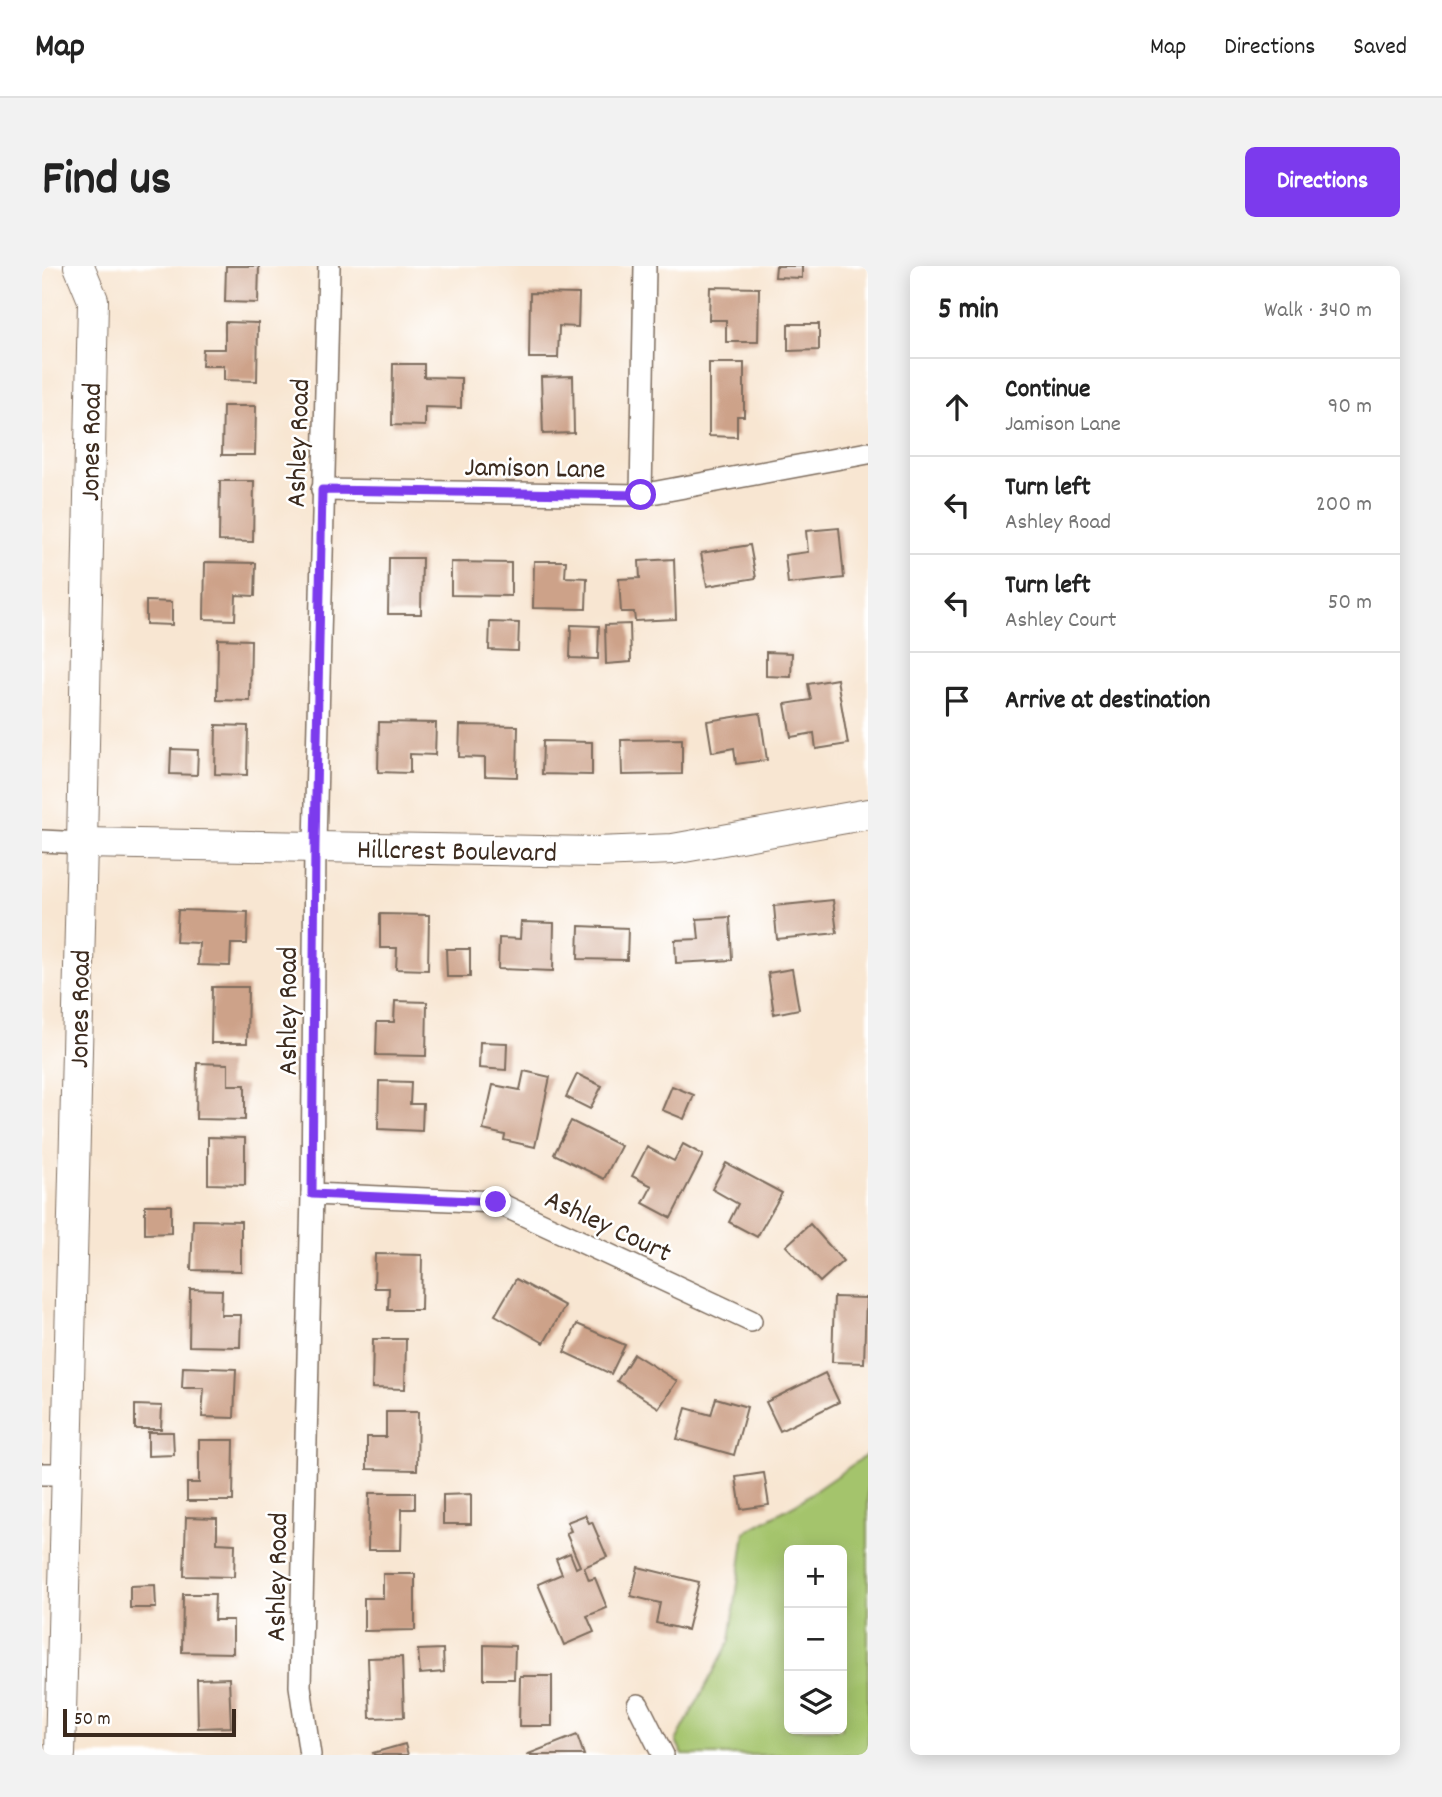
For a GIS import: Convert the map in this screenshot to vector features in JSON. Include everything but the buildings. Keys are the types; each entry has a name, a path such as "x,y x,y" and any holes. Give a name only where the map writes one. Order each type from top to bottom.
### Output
{"street":[{"name":"Jones Road","path":"60,1755 54,1474 82,843 93,299 79,266"},
{"name":"Ashley Road","path":"310,1755 300,1686 312,1194 322,490 329,266"},
{"path":"641,495 645,266"},
{"name":"Jamison Lane","path":"322,490 641,495 868,453"},
{"name":"Hillcrest Boulevard","path":"42,841 597,852 674,849 868,814"},
{"name":"Ashley Court","path":"312,1194 496,1202 751,1321"},
{"path":"638,1705 663,1755"}],"green space":[{"path":"868,1452 868,1755 683,1755 676,1741 730,1641 745,1532 796,1504"}],"route":[{"path":"496,1202 312,1194 322,490 641,495"}]}
